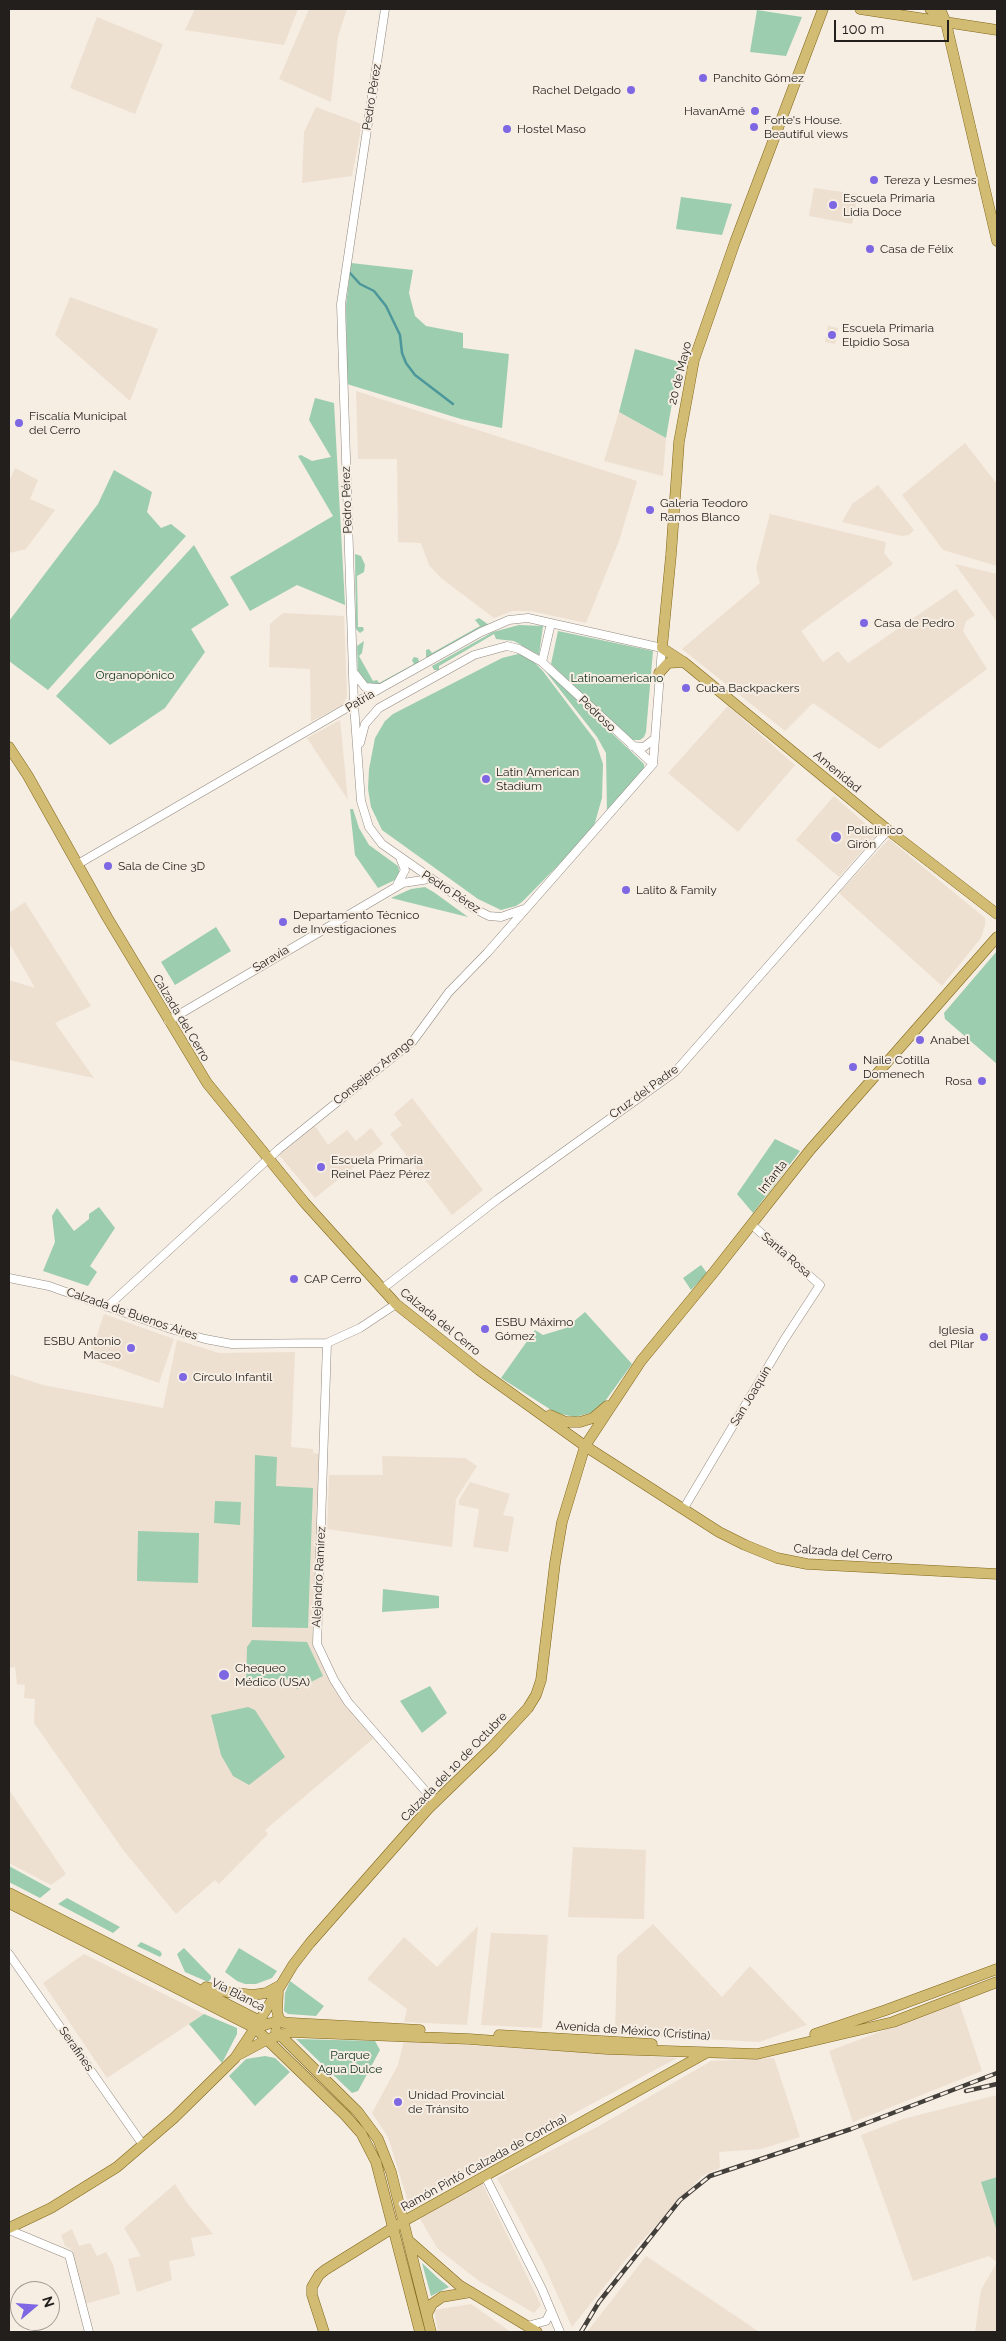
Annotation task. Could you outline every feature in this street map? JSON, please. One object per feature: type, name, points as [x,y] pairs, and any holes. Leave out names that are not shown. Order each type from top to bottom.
[{"type":"main road","name":"20 de Mayo","points":[[662,648],[678,442],[694,360],[735,242],[823,9]]},
{"type":"main road","points":[[860,9],[997,30]]},
{"type":"main road","points":[[930,9],[946,23]]},
{"type":"main road","points":[[940,9],[946,23],[997,241]]},
{"type":"main road","points":[[665,620],[670,645],[685,663]]},
{"type":"main road","name":"Amenidad","points":[[662,648],[685,663],[888,830],[997,914]]},
{"type":"main road","points":[[659,673],[668,663],[678,661],[685,663]]},
{"type":"main road","name":"Calzada del Cerro","points":[[9,747],[28,776],[168,1021],[207,1083],[268,1159],[396,1304],[479,1370],[585,1446],[745,1545],[794,1563],[997,1574]]},
{"type":"main road","name":"Infanta","points":[[585,1446],[641,1361],[752,1225],[814,1145],[997,937]]},
{"type":"main road","points":[[530,1407],[566,1422],[576,1422],[597,1415],[618,1395]]},
{"type":"main road","name":"Calzada del 10 de Octubre","points":[[9,2229],[78,2193],[143,2145],[174,2118],[235,2058],[260,2024],[281,1984],[310,1942],[435,1802],[493,1746],[536,1695],[542,1673],[555,1563],[562,1522],[585,1446]]},
{"type":"main road","name":"Vía Blanca","points":[[9,1893],[187,1983],[279,2034],[358,2112],[378,2139],[391,2172],[431,2332]]},
{"type":"main road","name":"Vía Blanca","points":[[9,1903],[260,2024],[268,2039],[362,2133],[376,2162],[420,2332]]},
{"type":"main road","name":"Avenida de México (Cristina)","points":[[260,2024],[285,2023],[718,2049],[756,2048],[780,2044],[886,2010],[997,1968]]},
{"type":"main road","name":"Avenida de México (Cristina)","points":[[279,2034],[290,2032],[324,2033],[705,2054],[768,2053],[893,2022],[997,1982]]},
{"type":"main road","points":[[187,1983],[245,1995],[266,1993],[281,1984]]},
{"type":"main road","points":[[281,1984],[277,1996],[277,2011],[279,2019],[285,2023]]},
{"type":"main road","name":"Calzada del 10 de Octubre","points":[[235,2058],[279,2034]]},
{"type":"main road","name":"Ramón Pintó (Calzada de Concha)","points":[[324,2332],[312,2295],[315,2279],[339,2260],[404,2221],[705,2054],[718,2049]]},
{"type":"main road","points":[[404,2221],[433,2263]]},
{"type":"main road","points":[[394,2227],[451,2279],[537,2332]]},
{"type":"main road","points":[[427,2314],[432,2304],[442,2297],[471,2292]]},
{"type":"street","name":"Pedro Pérez","points":[[385,9],[341,304],[354,704],[361,801],[366,821],[378,840],[400,858],[481,913],[504,917],[513,921]]},
{"type":"street","points":[[946,9],[946,23]]},
{"type":"street","name":"Patria","points":[[78,864],[381,688],[501,622],[528,618],[662,648]]},
{"type":"street","points":[[542,662],[552,624]]},
{"type":"street","name":"Patria","points":[[358,760],[362,732],[371,715],[388,702],[499,646],[513,647],[542,662]]},
{"type":"street","name":"20 de Mayo","points":[[653,764],[662,648]]},
{"type":"street","name":"Pedroso","points":[[542,662],[653,764]]},
{"type":"street","points":[[354,672],[365,687],[381,688]]},
{"type":"street","points":[[355,717],[360,722],[371,715]]},
{"type":"street","points":[[630,744],[638,748],[644,747],[654,739]]},
{"type":"street","name":"Consejero Arango","points":[[107,1307],[268,1159],[349,1090],[413,1041],[450,992],[588,841],[653,764]]},
{"type":"street","name":"Cruz del Padre","points":[[382,1289],[498,1199],[675,1072],[888,830]]},
{"type":"street","points":[[395,888],[404,874],[404,864],[400,858]]},
{"type":"street","name":"Saravia","points":[[168,1021],[395,888],[410,881],[430,879]]},
{"type":"street","points":[[504,917],[524,909]]},
{"type":"street","name":"Santa Rosa","points":[[752,1225],[820,1285]]},
{"type":"street","name":"Calzada de Buenos Aires","points":[[9,1278],[48,1286],[171,1330],[219,1342],[250,1344],[327,1342],[360,1328],[396,1304]]},
{"type":"street","name":"San Joaquín","points":[[684,1508],[784,1340],[820,1285]]},
{"type":"street","name":"Alejandro Ramírez","points":[[327,1342],[317,1644],[334,1680],[348,1702],[435,1802]]},
{"type":"street","name":"Serafines","points":[[9,1954],[143,2145]]},
{"type":"street","points":[[486,2176],[560,2332]]},
{"type":"street","points":[[9,2229],[69,2255],[89,2332]]},
{"type":"street","points":[[527,2326],[546,2321],[551,2311]]},
{"type":"shaded area","points":[[195,9],[298,9],[284,45],[185,30]]},
{"type":"shaded area","points":[[309,9],[347,9],[338,36],[331,102],[279,79]]},
{"type":"shaded area","points":[[97,17],[163,44],[135,114],[70,88]]},
{"type":"shaded area","points":[[316,107],[362,124],[352,176],[302,183],[304,132]]},
{"type":"shaded area","name":"Escuela Primaria Lidia Doce","points":[[814,188],[858,194],[852,224],[809,216]]},
{"type":"shaded area","points":[[70,297],[158,329],[130,401],[55,335]]},
{"type":"shaded area","name":"Escuela Primaria Elpidio Sosa","points":[[828,326],[838,328],[835,344],[825,342]]},
{"type":"shaded area","points":[[356,391],[637,481],[619,541],[586,623],[531,611],[512,611],[494,618],[441,578],[429,565],[421,543],[398,542],[397,459],[358,459]]},
{"type":"shaded area","points":[[619,412],[666,438],[663,476],[604,461]]},
{"type":"shaded area","points":[[965,443],[997,484],[997,566],[943,550],[902,495]]},
{"type":"shaded area","points":[[15,468],[38,480],[30,499],[55,510],[26,549],[9,553],[9,482]]},
{"type":"shaded area","points":[[878,485],[914,530],[909,535],[902,536],[842,522],[852,504]]},
{"type":"shaded area","points":[[770,514],[886,542],[884,553],[893,564],[801,631],[823,662],[838,651],[848,663],[956,589],[975,615],[966,621],[963,631],[987,669],[879,749],[813,703],[785,731],[682,649],[760,583],[756,568]]},
{"type":"shaded area","points":[[955,564],[997,574],[997,622]]},
{"type":"shaded area","points":[[283,613],[344,616],[347,696],[344,704],[311,722],[310,669],[269,667],[270,624]]},
{"type":"shaded area","points":[[728,706],[795,765],[738,832],[668,773]]},
{"type":"shaded area","points":[[340,720],[348,800],[307,738]]},
{"type":"shaded area","name":"Policlínico Girón","points":[[834,796],[877,834],[839,877],[796,840]]},
{"type":"shaded area","points":[[889,839],[985,918],[981,938],[942,986],[839,893]]},
{"type":"shaded area","points":[[25,902],[91,1006],[55,1023],[94,1078],[9,1060],[9,980],[35,988],[11,946],[9,950],[9,913]]},
{"type":"shaded area","points":[[412,1098],[483,1190],[452,1215],[390,1134],[402,1125],[394,1114]]},
{"type":"shaded area","name":"Escuela Primaria Reinel Páez Pérez","points":[[315,1126],[328,1145],[347,1130],[356,1141],[371,1128],[383,1144],[315,1198],[279,1155]]},
{"type":"shaded area","name":"ESBU Antonio Maceo","points":[[104,1314],[174,1339],[159,1383],[89,1358]]},
{"type":"shaded area","points":[[177,1340],[219,1353],[295,1352],[291,1447],[313,1449],[313,1453],[321,1454],[313,1644],[335,1691],[374,1738],[265,1830],[268,1834],[219,1884],[215,1880],[176,1914],[124,1851],[34,1723],[35,1699],[24,1698],[25,1685],[17,1684],[15,1667],[9,1668],[9,1374],[43,1385],[163,1408]]},
{"type":"shaded area","points":[[382,1456],[465,1458],[477,1466],[456,1499],[452,1547],[327,1529],[329,1475],[383,1475]]},
{"type":"shaded area","points":[[470,1482],[510,1494],[503,1515],[514,1517],[508,1552],[473,1547],[479,1509],[459,1505],[459,1500]]},
{"type":"shaded area","points":[[9,1790],[66,1874],[51,1885],[9,1863]]},
{"type":"shaded area","points":[[573,1847],[646,1850],[644,1919],[568,1917]]},
{"type":"shaded area","points":[[653,1924],[722,1997],[750,1966],[807,2025],[759,2042],[615,2034],[617,1956]]},
{"type":"shaded area","points":[[478,1926],[467,2025],[404,2022],[407,2009],[367,1979],[404,1937],[437,1967]]},
{"type":"shaded area","points":[[491,1933],[548,1935],[542,2028],[481,2025]]},
{"type":"shaded area","points":[[84,1954],[204,2014],[107,2078],[43,1983]]},
{"type":"shaded area","points":[[959,2002],[982,2071],[853,2122],[829,2051]]},
{"type":"shaded area","points":[[404,2041],[677,2058],[517,2144],[409,2205],[388,2137],[372,2113],[398,2065]]},
{"type":"shaded area","points":[[774,2058],[800,2137],[761,2149],[719,2152],[720,2168],[702,2176],[637,2246],[572,2327],[543,2263],[497,2178],[599,2126],[711,2061]]},
{"type":"shaded area","points":[[997,2095],[997,2262],[989,2256],[913,2281],[861,2135],[903,2119]]},
{"type":"shaded area","points":[[482,2183],[541,2305],[534,2313],[479,2281],[438,2249],[420,2219]]},
{"type":"shaded area","points":[[175,2184],[187,2203],[213,2234],[191,2238],[195,2256],[169,2261],[172,2280],[137,2292],[128,2259],[141,2256],[124,2228]]},
{"type":"shaded area","points":[[72,2229],[79,2246],[90,2243],[97,2256],[106,2252],[113,2264],[120,2294],[85,2304],[72,2250],[65,2246],[61,2235]]},
{"type":"shaded area","points":[[646,2256],[752,2327],[759,2332],[587,2332]]},
{"type":"shaded area","points":[[997,2262],[997,2332],[975,2332],[981,2290]]},
{"type":"shaded area","points":[[471,2304],[511,2332],[438,2332],[434,2310]]},
{"type":"green space","points":[[757,10],[802,17],[786,56],[750,52]]},
{"type":"green space","points":[[681,197],[732,204],[722,235],[676,229]]},
{"type":"green space","points":[[351,263],[413,270],[409,293],[415,316],[426,326],[463,333],[463,348],[509,354],[502,428],[461,419],[347,384],[346,305]]},
{"type":"green space","points":[[635,349],[679,362],[666,438],[619,412]]},
{"type":"green space","points":[[315,398],[334,403],[345,605],[297,585],[250,611],[230,577],[333,516],[298,456],[301,455],[312,461],[331,457],[309,420]]},
{"type":"green space","points":[[114,470],[152,492],[147,512],[161,528],[171,524],[186,536],[48,690],[9,661],[9,621],[98,504]]},
{"type":"green space","name":"Organopónico","points":[[194,545],[229,605],[191,629],[205,652],[165,708],[110,745],[56,696]]},
{"type":"green space","points":[[355,554],[361,556],[365,565],[364,572],[357,576],[358,627],[363,627],[364,630],[360,633],[356,629]]},
{"type":"green space","points":[[479,618],[489,625],[430,658],[426,657],[426,650],[429,649],[432,653],[480,626],[475,620]]},
{"type":"green space","points":[[519,625],[543,626],[539,655],[514,641],[496,639],[494,634],[439,666],[439,670],[434,670],[432,666],[493,632]]},
{"type":"green space","name":"Latinoamericano","points":[[558,631],[653,651],[644,737],[640,740],[630,740],[551,664]]},
{"type":"green space","points":[[364,641],[362,653],[359,656],[373,681],[377,680],[379,683],[414,664],[412,660],[414,657],[418,658],[419,662],[380,685],[368,685],[358,674],[357,646]]},
{"type":"green space","name":"Latin American Stadium","points":[[518,654],[529,657],[542,670],[595,740],[603,764],[602,798],[594,826],[588,835],[522,902],[516,906],[501,910],[478,899],[382,830],[371,807],[368,789],[369,769],[375,738],[385,721],[393,714],[502,658]]},
{"type":"green space","points":[[539,663],[644,764],[644,772],[607,814],[606,753],[597,737]]},
{"type":"green space","points":[[350,809],[353,809],[359,828],[369,845],[398,866],[400,874],[397,879],[378,888],[355,855]]},
{"type":"green space","points":[[425,887],[468,917],[391,898],[411,889]]},
{"type":"green space","points":[[216,927],[231,951],[175,985],[161,962]]},
{"type":"green space","points":[[997,951],[997,1064],[945,1019],[944,1013]]},
{"type":"green space","points":[[775,1139],[800,1151],[753,1213],[737,1194]]},
{"type":"green space","points":[[99,1207],[115,1228],[90,1266],[97,1272],[88,1286],[43,1271],[55,1242],[52,1216],[57,1208],[74,1231],[89,1219],[89,1214]]},
{"type":"green space","points":[[701,1265],[707,1273],[691,1290],[683,1278]]},
{"type":"green space","points":[[585,1312],[632,1364],[603,1404],[594,1412],[575,1417],[556,1413],[501,1378],[535,1330],[543,1335],[566,1328]]},
{"type":"green space","points":[[255,1455],[277,1457],[276,1486],[313,1488],[308,1628],[252,1627]]},
{"type":"green space","points":[[215,1501],[241,1502],[240,1525],[214,1523]]},
{"type":"green space","points":[[138,1531],[199,1533],[198,1583],[137,1581]]},
{"type":"green space","points":[[383,1589],[439,1596],[439,1608],[382,1612]]},
{"type":"green space","points":[[252,1640],[307,1642],[323,1676],[297,1689],[293,1682],[281,1677],[264,1687],[246,1686],[247,1647]]},
{"type":"green space","points":[[430,1686],[447,1713],[422,1733],[400,1701]]},
{"type":"green space","points":[[248,1707],[255,1710],[285,1757],[249,1785],[233,1776],[221,1755],[211,1715]]},
{"type":"green space","points":[[9,1866],[51,1889],[40,1898],[9,1882]]},
{"type":"green space","points":[[67,1898],[120,1927],[113,1933],[58,1904]]},
{"type":"green space","points":[[141,1942],[160,1951],[162,1954],[160,1957],[137,1946]]},
{"type":"green space","points":[[184,1948],[211,1976],[208,1982],[185,1972],[177,1954]]},
{"type":"green space","points":[[239,1948],[277,1971],[272,1978],[256,1984],[245,1984],[237,1981],[225,1972]]},
{"type":"green space","points":[[290,1981],[324,2006],[316,2016],[288,2014],[284,2011],[285,1993]]},
{"type":"green space","points":[[204,2014],[237,2028],[237,2034],[222,2063],[189,2024]]},
{"type":"green space","name":"Parque Agua Dulce","points":[[296,2039],[375,2041],[380,2050],[358,2091],[352,2093]]},
{"type":"green space","points":[[265,2056],[275,2058],[290,2072],[255,2106],[229,2076],[246,2059]]},
{"type":"green space","points":[[997,2177],[997,2231],[981,2182]]},
{"type":"green space","points":[[422,2263],[439,2279],[449,2287],[431,2296]]},
{"type":"waterway","points":[[350,273],[360,284],[374,291],[386,306],[400,335],[402,353],[406,363],[415,375],[453,404]]},
{"type":"railway","points":[[581,2332],[599,2302],[680,2200],[710,2176],[851,2129],[997,2073]]},
{"type":"railway","points":[[966,2091],[997,2084]]},
{"type":"place","name":"Panchito Gómez","points":[[703,78]]},
{"type":"place","name":"Rachel Delgado","points":[[631,90]]},
{"type":"place","name":"HavanAmé","points":[[755,111]]},
{"type":"place","name":"Forte's House. Beautiful views","points":[[754,127]]},
{"type":"place","name":"Hostel Maso","points":[[507,129]]},
{"type":"place","name":"Tereza y Lesmes","points":[[874,180]]},
{"type":"place","name":"Escuela Primaria Lidia Doce","points":[[833,205]]},
{"type":"place","name":"Casa de Félix","points":[[870,249]]},
{"type":"place","name":"Escuela Primaria Elpidio Sosa","points":[[832,335]]},
{"type":"place","name":"Fiscalía Municipal del Cerro","points":[[19,423]]},
{"type":"place","name":"Galeria Teodoro Ramos Blanco","points":[[650,510]]},
{"type":"place","name":"Casa de Pedro","points":[[864,623]]},
{"type":"place","name":"Cuba Backpackers","points":[[686,688]]},
{"type":"place","name":"Latin American Stadium","points":[[486,779]]},
{"type":"place","name":"Policlínico Girón","points":[[836,837]]},
{"type":"place","name":"Sala de Cine 3D","points":[[108,866]]},
{"type":"place","name":"Lalito & Family","points":[[626,890]]},
{"type":"place","name":"Departamento Técnico de Investigaciones","points":[[283,922]]},
{"type":"place","name":"Anabel","points":[[920,1040]]},
{"type":"place","name":"Naile Cotilla Domenech","points":[[853,1067]]},
{"type":"place","name":"Rosa","points":[[982,1081]]},
{"type":"place","name":"Escuela Primaria Reinel Páez Pérez","points":[[321,1167]]},
{"type":"place","name":"CAP Cerro","points":[[294,1279]]},
{"type":"place","name":"ESBU Máximo Gómez","points":[[485,1329]]},
{"type":"place","name":"Iglesia del Pilar","points":[[984,1337]]},
{"type":"place","name":"ESBU Antonio Maceo","points":[[131,1348]]},
{"type":"place","name":"Círculo Infantil","points":[[183,1377]]},
{"type":"place","name":"Chequeo Médico (USA)","points":[[224,1675]]},
{"type":"place","name":"Unidad Provincial de Tránsito","points":[[398,2102]]}]
